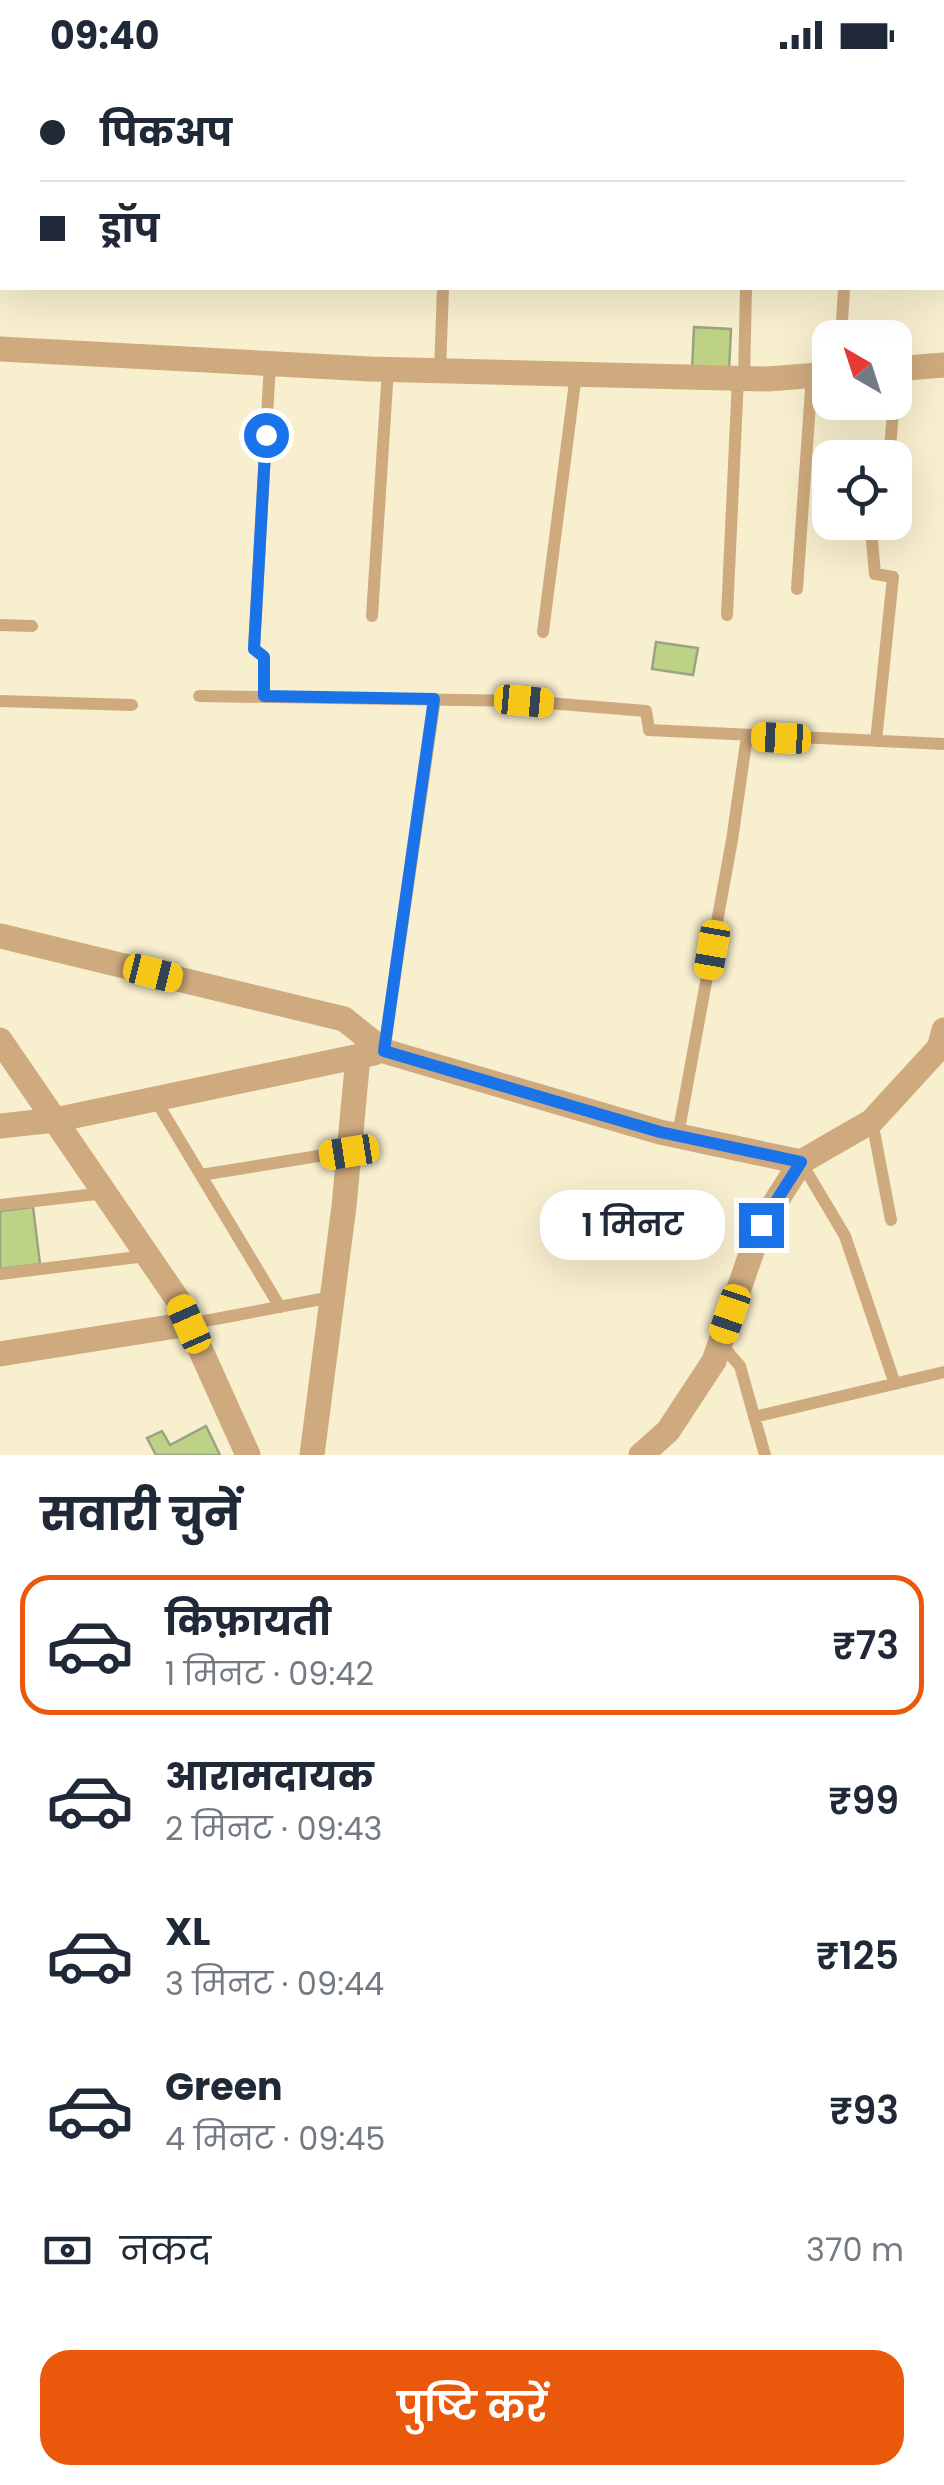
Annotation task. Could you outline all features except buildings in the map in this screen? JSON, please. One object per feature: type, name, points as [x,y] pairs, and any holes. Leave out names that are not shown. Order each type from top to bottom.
[{"type":"street","points":[[0,349],[388,369],[741,378],[812,375]]},
{"type":"street","points":[[912,372],[944,365]]},
{"type":"street","points":[[0,936],[344,1019],[384,1051],[678,1135],[801,1162]]},
{"type":"street","points":[[0,1040],[178,1300],[248,1455]]},
{"type":"street","points":[[641,1455],[668,1430],[714,1361],[761,1225],[801,1162],[872,1121],[942,1044]]},
{"type":"street","points":[[0,1126],[55,1120],[384,1051]]},
{"type":"street","points":[[312,1455],[358,1057]]},
{"type":"street","points":[[0,1354],[189,1324]]},
{"type":"lane","points":[[440,369],[443,290]]},
{"type":"lane","points":[[727,615],[746,290]]},
{"type":"lane","points":[[842,320],[844,290]]},
{"type":"lane","points":[[264,696],[264,657],[254,649],[270,363]]},
{"type":"lane","points":[[372,616],[388,369]]},
{"type":"lane","points":[[543,632],[576,374]]},
{"type":"lane","points":[[797,589],[816,420]]},
{"type":"lane","points":[[872,540],[875,574],[893,576],[876,742]]},
{"type":"lane","points":[[0,625],[32,626]]},
{"type":"lane","points":[[199,696],[524,701],[646,711],[649,730],[944,744]]},
{"type":"lane","points":[[384,1051],[434,699]]},
{"type":"lane","points":[[0,701],[132,705]]},
{"type":"lane","points":[[678,1135],[747,736]]},
{"type":"lane","points":[[155,1099],[280,1307]]},
{"type":"lane","points":[[872,1121],[891,1220]]},
{"type":"lane","points":[[201,1175],[349,1152]]},
{"type":"lane","points":[[801,1162],[845,1236],[895,1384]]},
{"type":"lane","points":[[0,1206],[105,1193]]},
{"type":"lane","points":[[0,1274],[148,1256]]},
{"type":"lane","points":[[189,1324],[332,1297]]},
{"type":"lane","points":[[720,1343],[740,1366],[765,1455]]},
{"type":"lane","points":[[754,1417],[944,1372]]},
{"type":"route","points":[[266,435],[254,649],[264,657],[264,696],[434,699],[384,1051],[660,1132],[801,1162],[761,1225]]}]
